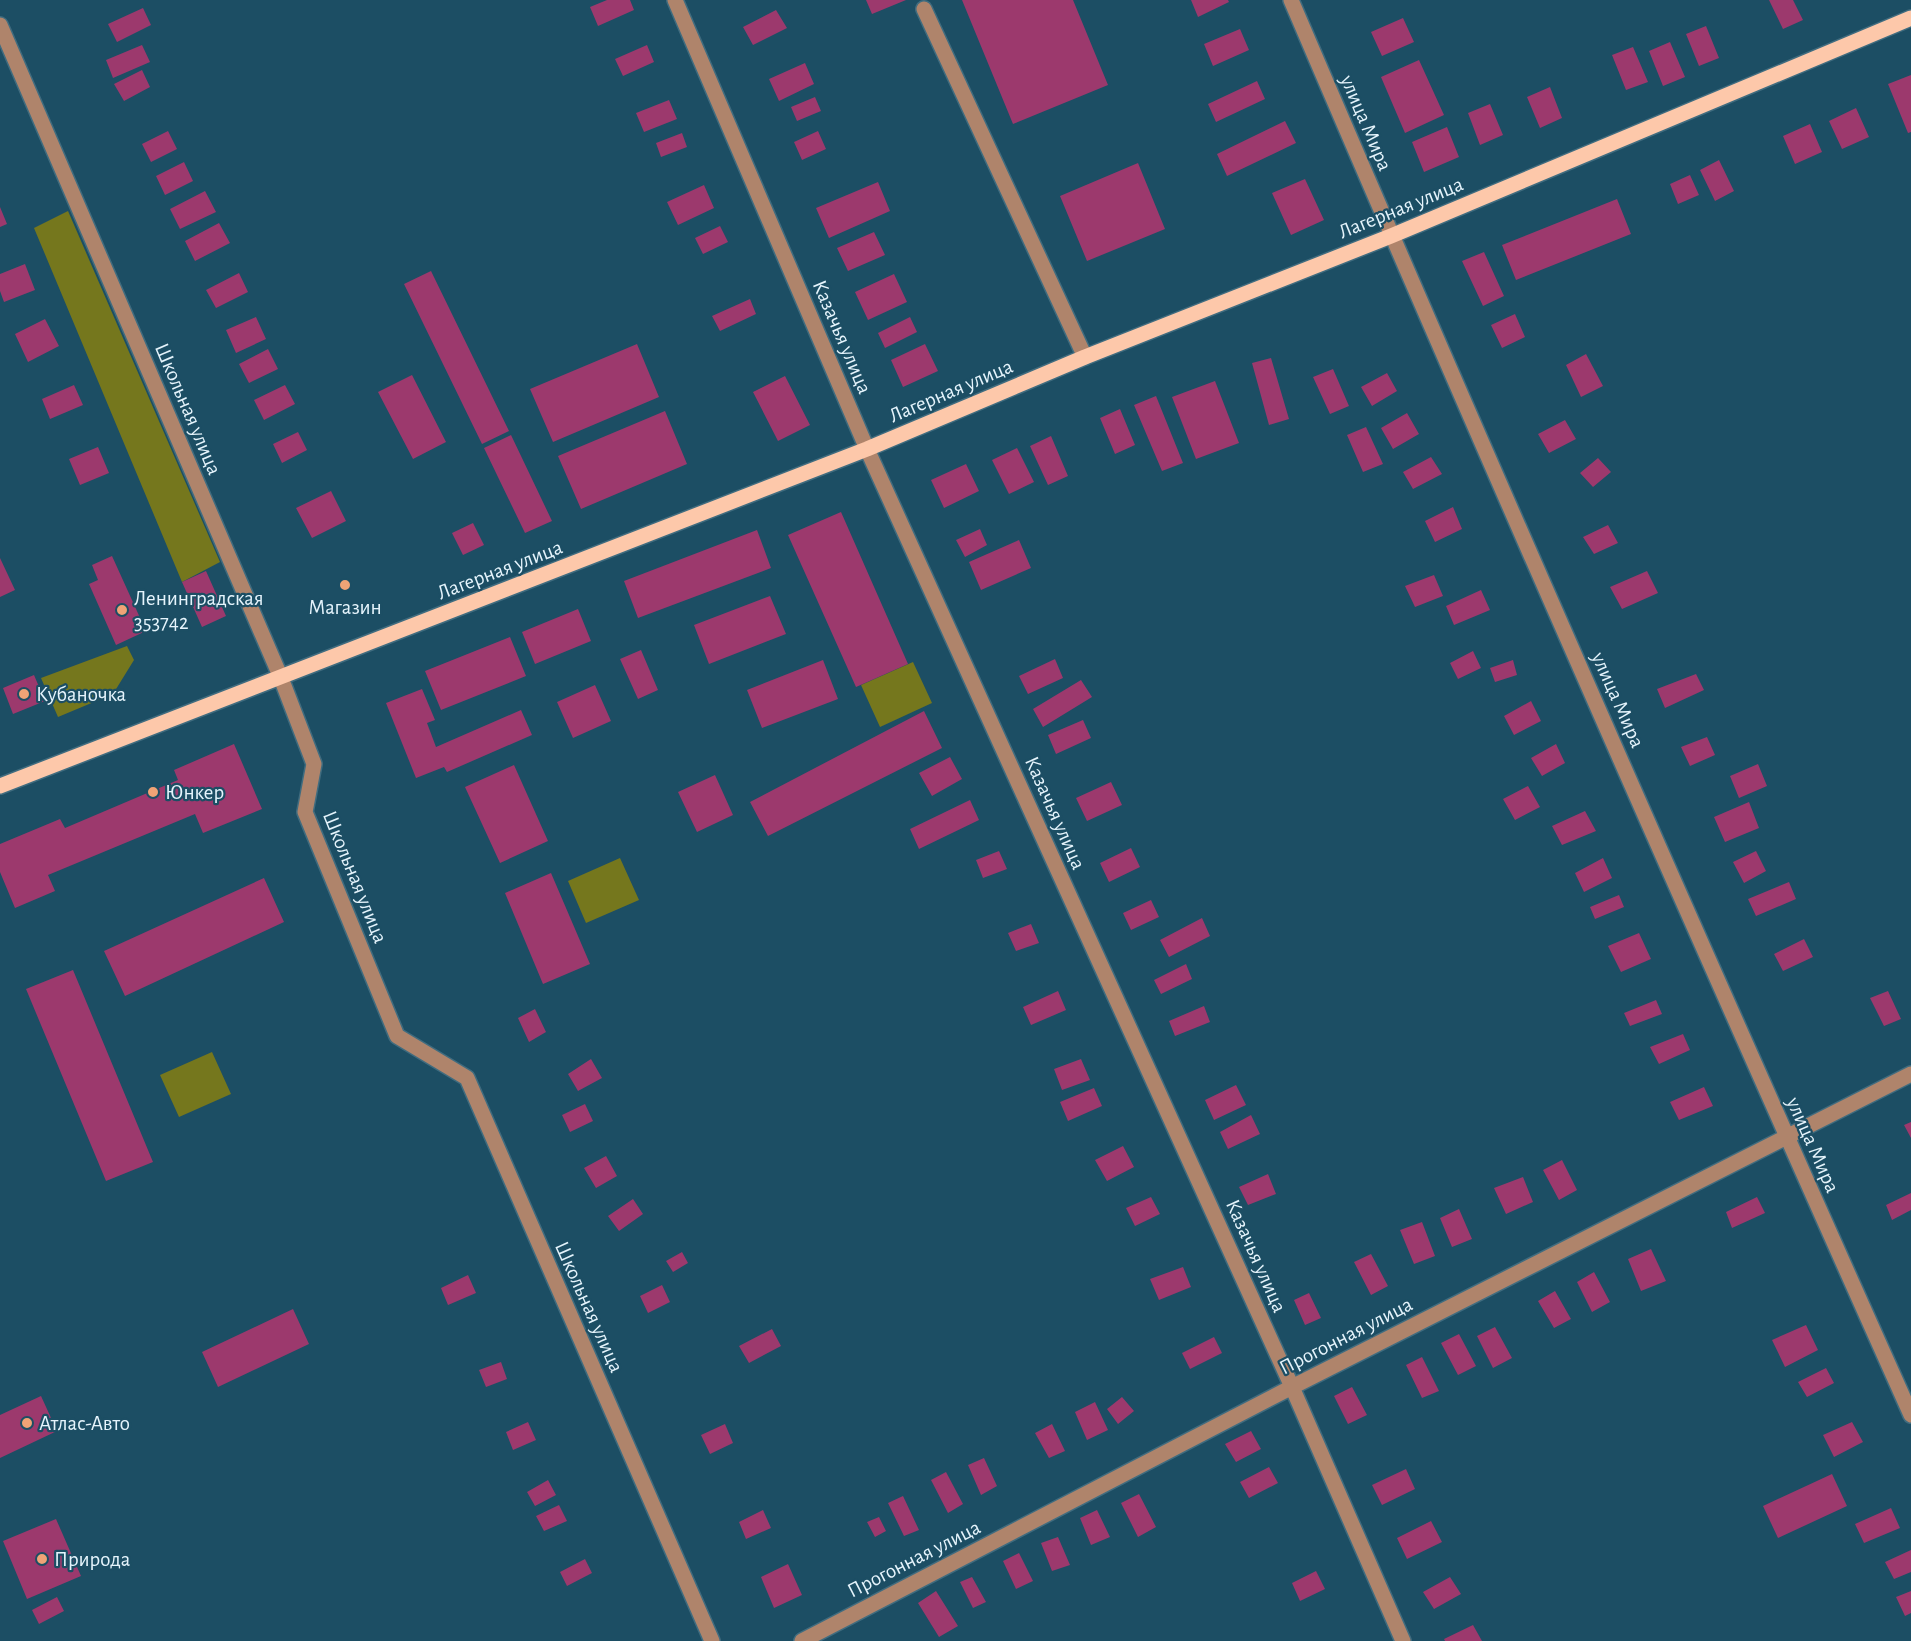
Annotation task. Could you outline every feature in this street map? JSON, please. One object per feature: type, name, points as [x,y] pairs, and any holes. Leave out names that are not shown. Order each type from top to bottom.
[{"type":"main road","name":"Лагерная улица","points":[[0,786],[867,450],[1084,357],[1392,236],[1911,18]]},
{"type":"street","name":"Казачья улица","points":[[675,0],[867,450],[1292,1387],[1403,1641]]},
{"type":"street","name":"улица Мира","points":[[1291,0],[1787,1138],[1911,1415]]},
{"type":"street","points":[[924,9],[1084,357]]},
{"type":"street","name":"Школьная улица","points":[[0,26],[281,678],[314,764],[304,813],[397,1036],[467,1078],[712,1641]]},
{"type":"street","name":"Прогонная улица","points":[[802,1641],[1292,1387],[1911,1074]]},
{"type":"shaded area","points":[[68,211],[220,562],[182,582],[34,228]]},
{"type":"shaded area","points":[[127,646],[134,660],[113,694],[58,717],[41,678]]},
{"type":"shaded area","points":[[913,662],[932,703],[880,727],[861,685]]},
{"type":"shaded area","points":[[620,858],[639,900],[586,923],[568,881]]},
{"type":"shaded area","points":[[212,1052],[231,1094],[179,1117],[160,1075]]},
{"type":"building","points":[[607,0],[630,0],[634,10],[598,26],[590,7]]},
{"type":"building","points":[[866,0],[906,0],[872,14]]},
{"type":"building","points":[[962,0],[1073,0],[1108,85],[1013,124]]},
{"type":"building","points":[[1191,0],[1228,0],[1229,2],[1198,17]]},
{"type":"building","points":[[1769,0],[1793,0],[1803,20],[1783,29]]},
{"type":"building","points":[[143,8],[151,25],[117,42],[108,24]]},
{"type":"building","points":[[776,10],[787,28],[753,45],[743,27]]},
{"type":"building","points":[[1403,18],[1414,42],[1382,56],[1371,32]]},
{"type":"building","points":[[1706,26],[1719,58],[1699,66],[1686,34]]},
{"type":"building","points":[[1240,29],[1249,50],[1213,66],[1204,44]]},
{"type":"building","points":[[1670,42],[1685,77],[1663,86],[1649,51]]},
{"type":"building","points":[[142,45],[150,62],[113,78],[106,60]]},
{"type":"building","points":[[647,45],[654,62],[623,76],[615,59]]},
{"type":"building","points":[[1633,47],[1648,82],[1626,90],[1612,55]]},
{"type":"building","points":[[1419,60],[1444,115],[1405,133],[1381,77]]},
{"type":"building","points":[[805,63],[814,84],[779,101],[769,79]]},
{"type":"building","points":[[142,70],[150,87],[124,101],[114,84]]},
{"type":"building","points":[[1911,75],[1911,132],[1908,133],[1888,84]]},
{"type":"building","points":[[1257,81],[1265,99],[1216,122],[1208,104]]},
{"type":"building","points":[[1550,87],[1562,118],[1540,128],[1527,97]]},
{"type":"building","points":[[815,97],[821,111],[797,121],[791,107]]},
{"type":"building","points":[[669,100],[677,119],[644,132],[636,113]]},
{"type":"building","points":[[1490,104],[1503,135],[1480,145],[1468,113]]},
{"type":"building","points":[[1856,108],[1869,137],[1842,149],[1829,121]]},
{"type":"building","points":[[1285,121],[1296,143],[1227,176],[1217,154]]},
{"type":"building","points":[[1810,124],[1822,152],[1795,164],[1783,136]]},
{"type":"building","points":[[1447,127],[1459,157],[1424,172],[1412,142]]},
{"type":"building","points":[[168,131],[177,149],[151,162],[142,144]]},
{"type":"building","points":[[818,131],[826,149],[802,160],[794,142]]},
{"type":"building","points":[[682,133],[687,147],[661,157],[656,143]]},
{"type":"building","points":[[1719,160],[1734,191],[1715,201],[1700,170]]},
{"type":"building","points":[[184,162],[193,181],[165,195],[156,176]]},
{"type":"building","points":[[1138,163],[1165,229],[1087,261],[1060,196]]},
{"type":"building","points":[[1690,175],[1699,195],[1678,204],[1670,184]]},
{"type":"building","points":[[1305,179],[1324,220],[1291,235],[1272,193]]},
{"type":"building","points":[[878,182],[890,211],[829,238],[816,208]]},
{"type":"building","points":[[704,185],[714,208],[678,225],[667,202]]},
{"type":"building","points":[[205,191],[216,212],[180,229],[170,209]]},
{"type":"building","points":[[1617,199],[1631,234],[1516,280],[1502,245]]},
{"type":"building","points":[[0,207],[7,224],[0,227]]},
{"type":"building","points":[[219,223],[230,243],[195,261],[185,241]]},
{"type":"building","points":[[720,226],[728,242],[703,254],[695,238]]},
{"type":"building","points":[[874,232],[885,255],[848,271],[837,248]]},
{"type":"building","points":[[1484,252],[1504,296],[1483,306],[1462,261]]},
{"type":"building","points":[[25,264],[35,290],[4,302],[0,291],[0,274]]},
{"type":"building","points":[[431,271],[509,431],[482,444],[404,284]]},
{"type":"building","points":[[239,273],[248,292],[216,308],[206,290]]},
{"type":"building","points":[[894,274],[907,302],[868,320],[855,292]]},
{"type":"building","points":[[750,299],[756,314],[720,331],[712,316]]},
{"type":"building","points":[[1515,314],[1525,337],[1502,348],[1491,325]]},
{"type":"building","points":[[256,317],[266,339],[236,353],[226,330]]},
{"type":"building","points":[[910,317],[917,332],[885,348],[878,333]]},
{"type":"building","points":[[45,319],[59,346],[28,362],[15,334]]},
{"type":"building","points":[[637,344],[659,397],[553,442],[530,389]]},
{"type":"building","points":[[925,344],[938,371],[903,387],[891,360]]},
{"type":"building","points":[[268,349],[278,369],[249,383],[239,364]]},
{"type":"building","points":[[1586,354],[1603,386],[1581,397],[1566,365]]},
{"type":"building","points":[[1271,358],[1289,419],[1269,425],[1252,363]]},
{"type":"building","points":[[1333,369],[1349,406],[1330,414],[1313,377]]},
{"type":"building","points":[[1387,373],[1397,391],[1372,406],[1361,387]]},
{"type":"building","points":[[412,375],[446,442],[413,459],[378,392]]},
{"type":"building","points":[[785,376],[810,425],[778,441],[753,392]]},
{"type":"building","points":[[1215,381],[1239,443],[1196,459],[1172,397]]},
{"type":"building","points":[[74,385],[83,405],[50,419],[42,399]]},
{"type":"building","points":[[285,385],[295,404],[264,420],[254,400]]},
{"type":"building","points":[[1156,396],[1183,463],[1162,471],[1134,405]]},
{"type":"building","points":[[1120,409],[1135,445],[1115,454],[1100,418]]},
{"type":"building","points":[[665,411],[687,464],[581,509],[558,456]]},
{"type":"building","points":[[1407,413],[1419,434],[1393,449],[1381,428]]},
{"type":"building","points":[[1565,420],[1576,439],[1549,453],[1538,434]]},
{"type":"building","points":[[1366,427],[1383,464],[1363,472],[1347,435]]},
{"type":"building","points":[[298,432],[307,450],[282,463],[273,444]]},
{"type":"building","points":[[511,435],[552,521],[525,533],[484,448]]},
{"type":"building","points":[[1051,436],[1068,476],[1048,485],[1030,446]]},
{"type":"building","points":[[98,447],[109,473],[80,485],[69,459]]},
{"type":"building","points":[[1017,448],[1034,482],[1009,494],[992,460]]},
{"type":"building","points":[[1431,457],[1442,474],[1413,489],[1403,472]]},
{"type":"building","points":[[1598,458],[1611,472],[1593,487],[1580,473]]},
{"type":"building","points":[[966,464],[979,491],[944,508],[931,480]]},
{"type":"building","points":[[331,491],[346,521],[312,538],[296,508]]},
{"type":"building","points":[[1453,507],[1462,529],[1435,542],[1425,521]]},
{"type":"building","points":[[841,512],[908,664],[856,687],[788,535]]},
{"type":"building","points":[[473,523],[484,545],[463,555],[452,533]]},
{"type":"building","points":[[1608,525],[1618,543],[1594,554],[1583,537]]},
{"type":"building","points":[[980,529],[987,545],[965,557],[956,540]]},
{"type":"building","points":[[757,530],[771,568],[638,618],[624,581]]},
{"type":"building","points":[[1019,540],[1031,568],[981,590],[969,562]]},
{"type":"building","points":[[112,556],[146,631],[116,645],[89,584],[98,580],[92,565]]},
{"type":"building","points":[[0,558],[15,590],[0,597]]},
{"type":"building","points":[[206,571],[226,616],[202,627],[182,582]]},
{"type":"building","points":[[1647,571],[1658,593],[1622,609],[1610,587]]},
{"type":"building","points":[[1434,575],[1443,596],[1415,607],[1405,586]]},
{"type":"building","points":[[1481,590],[1490,610],[1454,625],[1446,606]]},
{"type":"building","points":[[770,596],[786,634],[709,664],[694,625]]},
{"type":"building","points":[[578,609],[591,641],[535,664],[522,632]]},
{"type":"building","points":[[510,637],[526,676],[441,710],[425,671]]},
{"type":"building","points":[[641,650],[658,690],[638,699],[620,659]]},
{"type":"building","points":[[1473,651],[1481,668],[1458,679],[1450,663]]},
{"type":"building","points":[[1055,659],[1063,678],[1028,694],[1019,676]]},
{"type":"building","points":[[823,660],[838,699],[762,728],[747,690]]},
{"type":"building","points":[[1513,660],[1517,675],[1495,682],[1490,668]]},
{"type":"building","points":[[1696,674],[1704,690],[1665,708],[1657,689]]},
{"type":"building","name":"Кубаночка","points":[[34,675],[45,701],[13,714],[3,688]]},
{"type":"building","points":[[1081,680],[1092,697],[1043,727],[1033,709]]},
{"type":"building","points":[[595,685],[611,721],[573,738],[557,702]]},
{"type":"building","points":[[422,689],[435,720],[427,723],[436,747],[521,710],[532,735],[447,772],[444,767],[416,778],[386,703]]},
{"type":"building","points":[[1531,701],[1541,721],[1514,735],[1504,716]]},
{"type":"building","points":[[924,711],[942,748],[768,836],[750,802]]},
{"type":"building","points":[[1083,720],[1091,738],[1056,754],[1048,735]]},
{"type":"building","points":[[1707,737],[1715,755],[1690,766],[1681,747]]},
{"type":"building","points":[[234,744],[262,809],[203,833],[195,814],[48,875],[55,891],[15,908],[0,872],[0,844],[60,819],[65,828],[178,780],[174,770]]},
{"type":"building","points":[[1556,744],[1565,763],[1542,776],[1531,758]]},
{"type":"building","points":[[950,757],[962,779],[932,796],[919,773]]},
{"type":"building","points":[[1758,764],[1767,786],[1739,798],[1730,776]]},
{"type":"building","points":[[514,765],[548,841],[500,863],[465,787]]},
{"type":"building","points":[[715,775],[733,815],[697,832],[678,792]]},
{"type":"building","points":[[1111,782],[1122,805],[1087,821],[1076,798]]},
{"type":"building","points":[[1528,786],[1540,807],[1515,820],[1503,799]]},
{"type":"building","points":[[970,800],[979,820],[919,849],[910,829]]},
{"type":"building","points":[[1749,802],[1759,828],[1725,842],[1714,817]]},
{"type":"building","points":[[1585,811],[1596,831],[1562,845],[1552,826]]},
{"type":"building","points":[[1131,848],[1140,867],[1109,882],[1100,863]]},
{"type":"building","points":[[999,851],[1007,869],[983,878],[976,860]]},
{"type":"building","points":[[1756,851],[1766,871],[1744,883],[1733,862]]},
{"type":"building","points":[[1603,858],[1612,878],[1584,892],[1575,873]]},
{"type":"building","points":[[551,873],[590,964],[543,984],[505,893]]},
{"type":"building","points":[[264,878],[284,922],[125,996],[104,951]]},
{"type":"building","points":[[1789,882],[1796,899],[1756,916],[1748,899]]},
{"type":"building","points":[[1619,895],[1624,907],[1595,919],[1590,907]]},
{"type":"building","points":[[1151,900],[1159,917],[1131,930],[1123,913]]},
{"type":"building","points":[[1202,918],[1210,936],[1169,957],[1160,940]]},
{"type":"building","points":[[1031,924],[1039,943],[1016,951],[1008,933]]},
{"type":"building","points":[[1639,933],[1651,959],[1621,972],[1608,946]]},
{"type":"building","points":[[1804,939],[1813,957],[1783,971],[1774,954]]},
{"type":"building","points":[[1186,964],[1192,979],[1161,994],[1154,980]]},
{"type":"building","points":[[73,970],[153,1162],[106,1181],[26,989]]},
{"type":"building","points":[[1058,991],[1066,1010],[1031,1025],[1023,1007]]},
{"type":"building","points":[[1888,991],[1901,1019],[1884,1026],[1870,998]]},
{"type":"building","points":[[1656,1000],[1662,1014],[1630,1026],[1624,1013]]},
{"type":"building","points":[[1204,1006],[1210,1022],[1175,1036],[1169,1021]]},
{"type":"building","points":[[535,1009],[546,1032],[529,1042],[518,1018]]},
{"type":"building","points":[[1683,1034],[1690,1050],[1659,1064],[1650,1047]]},
{"type":"building","points":[[591,1059],[602,1078],[578,1091],[568,1074]]},
{"type":"building","points":[[1081,1059],[1090,1080],[1062,1090],[1054,1069]]},
{"type":"building","points":[[1236,1085],[1246,1105],[1214,1120],[1205,1100]]},
{"type":"building","points":[[1704,1087],[1713,1106],[1679,1120],[1670,1102]]},
{"type":"building","points":[[1094,1088],[1102,1106],[1068,1121],[1060,1102]]},
{"type":"building","points":[[585,1104],[593,1121],[570,1132],[562,1115]]},
{"type":"building","points":[[1251,1115],[1260,1134],[1228,1149],[1220,1132]]},
{"type":"building","points":[[1911,1122],[1911,1138],[1904,1125]]},
{"type":"building","points":[[1123,1146],[1134,1167],[1107,1181],[1095,1160]]},
{"type":"building","points":[[606,1156],[617,1176],[596,1188],[584,1168]]},
{"type":"building","points":[[1562,1160],[1577,1190],[1559,1200],[1543,1170]]},
{"type":"building","points":[[1268,1174],[1276,1194],[1248,1205],[1239,1187]]},
{"type":"building","points":[[1523,1177],[1533,1202],[1506,1214],[1494,1188]]},
{"type":"building","points":[[1911,1193],[1911,1210],[1892,1220],[1886,1205]]},
{"type":"building","points":[[1151,1197],[1160,1214],[1135,1226],[1126,1208]]},
{"type":"building","points":[[1757,1197],[1765,1213],[1732,1228],[1726,1212]]},
{"type":"building","points":[[633,1199],[643,1214],[619,1231],[608,1216]]},
{"type":"building","points":[[1459,1209],[1472,1239],[1452,1247],[1440,1218]]},
{"type":"building","points":[[1422,1222],[1435,1256],[1414,1264],[1400,1230]]},
{"type":"building","points":[[1651,1249],[1666,1281],[1641,1291],[1628,1259]]},
{"type":"building","points":[[682,1252],[688,1263],[673,1272],[666,1261]]},
{"type":"building","points":[[1371,1254],[1388,1286],[1371,1295],[1354,1262]]},
{"type":"building","points":[[1183,1267],[1191,1287],[1159,1300],[1150,1279]]},
{"type":"building","points":[[1594,1272],[1610,1302],[1592,1312],[1577,1282]]},
{"type":"building","points":[[468,1275],[476,1293],[448,1305],[441,1288]]},
{"type":"building","points":[[662,1285],[670,1302],[648,1313],[640,1296]]},
{"type":"building","points":[[1555,1291],[1571,1319],[1554,1328],[1538,1301]]},
{"type":"building","points":[[1309,1293],[1321,1318],[1305,1325],[1294,1300]]},
{"type":"building","points":[[293,1309],[309,1344],[218,1387],[202,1352]]},
{"type":"building","points":[[1806,1325],[1818,1350],[1785,1367],[1772,1340]]},
{"type":"building","points":[[1495,1327],[1512,1358],[1493,1368],[1477,1336]]},
{"type":"building","points":[[772,1329],[781,1346],[749,1363],[739,1346]]},
{"type":"building","points":[[1459,1334],[1476,1366],[1458,1375],[1441,1343]]},
{"type":"building","points":[[1214,1337],[1222,1353],[1190,1369],[1182,1353]]},
{"type":"building","points":[[1422,1357],[1439,1391],[1422,1398],[1406,1365]]},
{"type":"building","points":[[501,1362],[507,1379],[486,1387],[479,1370]]},
{"type":"building","points":[[1826,1368],[1834,1383],[1807,1397],[1798,1382]]},
{"type":"building","points":[[1352,1387],[1367,1415],[1348,1424],[1334,1396]]},
{"type":"building","name":"Атлас-Авто","points":[[41,1396],[57,1431],[0,1458],[0,1415]]},
{"type":"building","points":[[1122,1397],[1134,1411],[1118,1424],[1107,1409]]},
{"type":"building","points":[[1095,1402],[1108,1430],[1087,1440],[1075,1412]]},
{"type":"building","points":[[528,1422],[536,1440],[513,1450],[506,1432]]},
{"type":"building","points":[[1852,1422],[1863,1442],[1834,1457],[1823,1435]]},
{"type":"building","points":[[725,1424],[733,1443],[710,1454],[701,1435]]},
{"type":"building","points":[[1052,1424],[1065,1451],[1049,1458],[1035,1433]]},
{"type":"building","points":[[1251,1431],[1261,1449],[1236,1462],[1225,1444]]},
{"type":"building","points":[[984,1458],[997,1486],[981,1495],[968,1465]]},
{"type":"building","points":[[1269,1467],[1278,1483],[1249,1498],[1240,1482]]},
{"type":"building","points":[[1406,1469],[1415,1489],[1382,1505],[1372,1485]]},
{"type":"building","points":[[946,1472],[963,1504],[948,1513],[931,1480]]},
{"type":"building","points":[[1832,1474],[1847,1506],[1778,1538],[1763,1506]]},
{"type":"building","points":[[548,1480],[556,1495],[535,1506],[527,1492]]},
{"type":"building","points":[[1139,1494],[1156,1527],[1138,1537],[1121,1503]]},
{"type":"building","points":[[903,1496],[919,1530],[904,1536],[888,1503]]},
{"type":"building","points":[[559,1505],[567,1521],[544,1531],[536,1516]]},
{"type":"building","points":[[1891,1508],[1900,1528],[1864,1543],[1855,1524]]},
{"type":"building","points":[[763,1510],[771,1528],[746,1539],[739,1522]]},
{"type":"building","points":[[1097,1510],[1110,1537],[1091,1545],[1080,1518]]},
{"type":"building","points":[[879,1517],[886,1531],[875,1537],[867,1522]]},
{"type":"building","name":"Природа","points":[[56,1519],[81,1576],[27,1599],[3,1541]]},
{"type":"building","points":[[1431,1521],[1442,1542],[1407,1559],[1397,1538]]},
{"type":"building","points":[[1058,1537],[1070,1565],[1052,1571],[1041,1543]]},
{"type":"building","points":[[1911,1550],[1911,1572],[1894,1579],[1885,1562]]},
{"type":"building","points":[[1019,1553],[1033,1581],[1016,1589],[1003,1561]]},
{"type":"building","points":[[585,1559],[592,1573],[567,1586],[560,1572]]},
{"type":"building","points":[[788,1564],[802,1595],[774,1608],[761,1577]]},
{"type":"building","points":[[1316,1571],[1325,1589],[1300,1601],[1292,1583]]},
{"type":"building","points":[[972,1577],[986,1602],[973,1608],[960,1582]]},
{"type":"building","points":[[1450,1577],[1461,1594],[1434,1609],[1423,1592]]},
{"type":"building","points":[[936,1591],[958,1626],[939,1637],[918,1603]]},
{"type":"building","points":[[1911,1591],[1911,1613],[1905,1616],[1896,1597]]},
{"type":"building","points":[[57,1597],[64,1611],[39,1624],[32,1610]]},
{"type":"building","points":[[1473,1625],[1482,1641],[1445,1641],[1444,1639]]},
{"type":"place","name":"Магазин","points":[[345,585]]},
{"type":"place","name":"Ленинградская 353742","points":[[122,610]]},
{"type":"place","name":"Кубаночка","points":[[24,694]]},
{"type":"place","name":"Юнкер","points":[[153,792]]},
{"type":"place","name":"Атлас-Авто","points":[[27,1423]]},
{"type":"place","name":"Природа","points":[[42,1559]]}]
